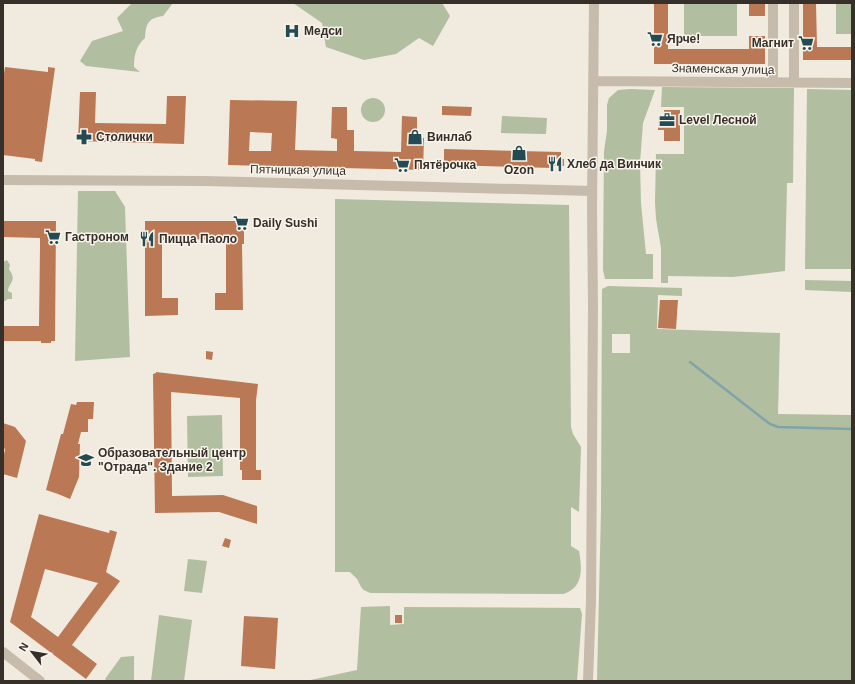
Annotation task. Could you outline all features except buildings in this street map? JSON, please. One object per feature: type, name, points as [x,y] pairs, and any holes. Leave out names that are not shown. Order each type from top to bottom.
[{"type":"street","points":[[588,681],[591,593],[594,3]]},
{"type":"street","points":[[773,3],[773,82]]},
{"type":"street","points":[[794,3],[794,83]]},
{"type":"street","name":"Знаменская улица","points":[[594,81],[852,83]]},
{"type":"street","name":"Пятницкая улица","points":[[3,180],[216,181],[592,191]]},
{"type":"street","points":[[3,652],[35,679]]},
{"type":"green space","points":[[132,3],[173,3],[163,16],[154,18],[148,23],[145,38],[136,51],[134,59],[134,67],[140,72],[86,66],[80,61],[92,41],[123,31],[117,18]]},
{"type":"green space","points":[[293,3],[442,3],[450,16],[433,46],[419,38],[396,54],[364,60],[326,47],[322,23]]},
{"type":"green space","points":[[684,3],[737,3],[737,36],[684,36]]},
{"type":"green space","points":[[836,3],[852,3],[852,34],[836,34]]},
{"type":"green space","points":[[662,87],[794,88],[793,183],[787,183],[785,271],[733,277],[668,276],[668,283],[661,283],[661,248],[656,219],[655,202],[656,154],[684,154],[684,107],[661,107]]},
{"type":"green space","points":[[807,89],[852,90],[852,269],[805,269]]},
{"type":"green space","points":[[618,90],[655,90],[643,123],[640,163],[641,203],[646,254],[653,254],[653,279],[605,279],[603,270],[604,151],[607,131],[607,105],[609,98]]},
{"type":"green space","points":[[373,98],[381,102],[385,110],[381,118],[373,122],[365,118],[361,110],[365,102]]},
{"type":"green space","points":[[502,116],[547,118],[546,134],[501,133]]},
{"type":"green space","points":[[78,191],[115,191],[125,207],[130,357],[75,361]]},
{"type":"green space","points":[[335,199],[569,205],[571,427],[573,434],[581,447],[579,512],[571,507],[571,546],[579,551],[581,570],[578,582],[570,591],[563,594],[371,593],[363,590],[357,579],[350,572],[335,572]]},
{"type":"green space","points":[[7,260],[13,277],[8,291],[12,293],[12,299],[8,299],[3,302],[3,262]]},
{"type":"green space","points":[[805,280],[852,281],[852,292],[805,290]]},
{"type":"green space","points":[[608,286],[682,288],[682,296],[658,295],[657,329],[780,333],[778,414],[852,415],[852,681],[597,681],[601,510],[602,289]],"holes":[[[612,334],[630,334],[630,353],[612,353]]]},
{"type":"green space","points":[[222,415],[223,476],[188,477],[187,416]]},
{"type":"green space","points":[[188,559],[207,561],[202,593],[184,591]]},
{"type":"green space","points":[[390,606],[390,625],[404,624],[404,607],[580,608],[582,614],[577,681],[306,681],[357,670],[361,607]]},
{"type":"green space","points":[[159,615],[192,620],[184,681],[151,681]]},
{"type":"green space","points":[[134,656],[134,681],[108,681],[105,679],[121,657]]},
{"type":"waterway","points":[[690,362],[770,424],[778,427],[852,429]]},
{"type":"place","name":"Медси","points":[[292,31]]},
{"type":"place","name":"Ярче!","points":[[655,39]]},
{"type":"place","name":"Магнит","points":[[806,43]]},
{"type":"place","name":"Level Лесной","points":[[667,120]]},
{"type":"place","name":"Столички","points":[[84,137]]},
{"type":"place","name":"Винлаб","points":[[415,137]]},
{"type":"place","name":"Ozon","points":[[519,153]]},
{"type":"place","name":"Хлеб да Винчик","points":[[555,164]]},
{"type":"place","name":"Пятёрочка","points":[[402,165]]},
{"type":"place","name":"Daily Sushi","points":[[241,223]]},
{"type":"place","name":"Гастроном","points":[[53,237]]},
{"type":"place","name":"Пицца Паоло","points":[[147,239]]},
{"type":"place","name":"Образовательный центр \"Отрада\". Здание 2","points":[[86,460]]}]
